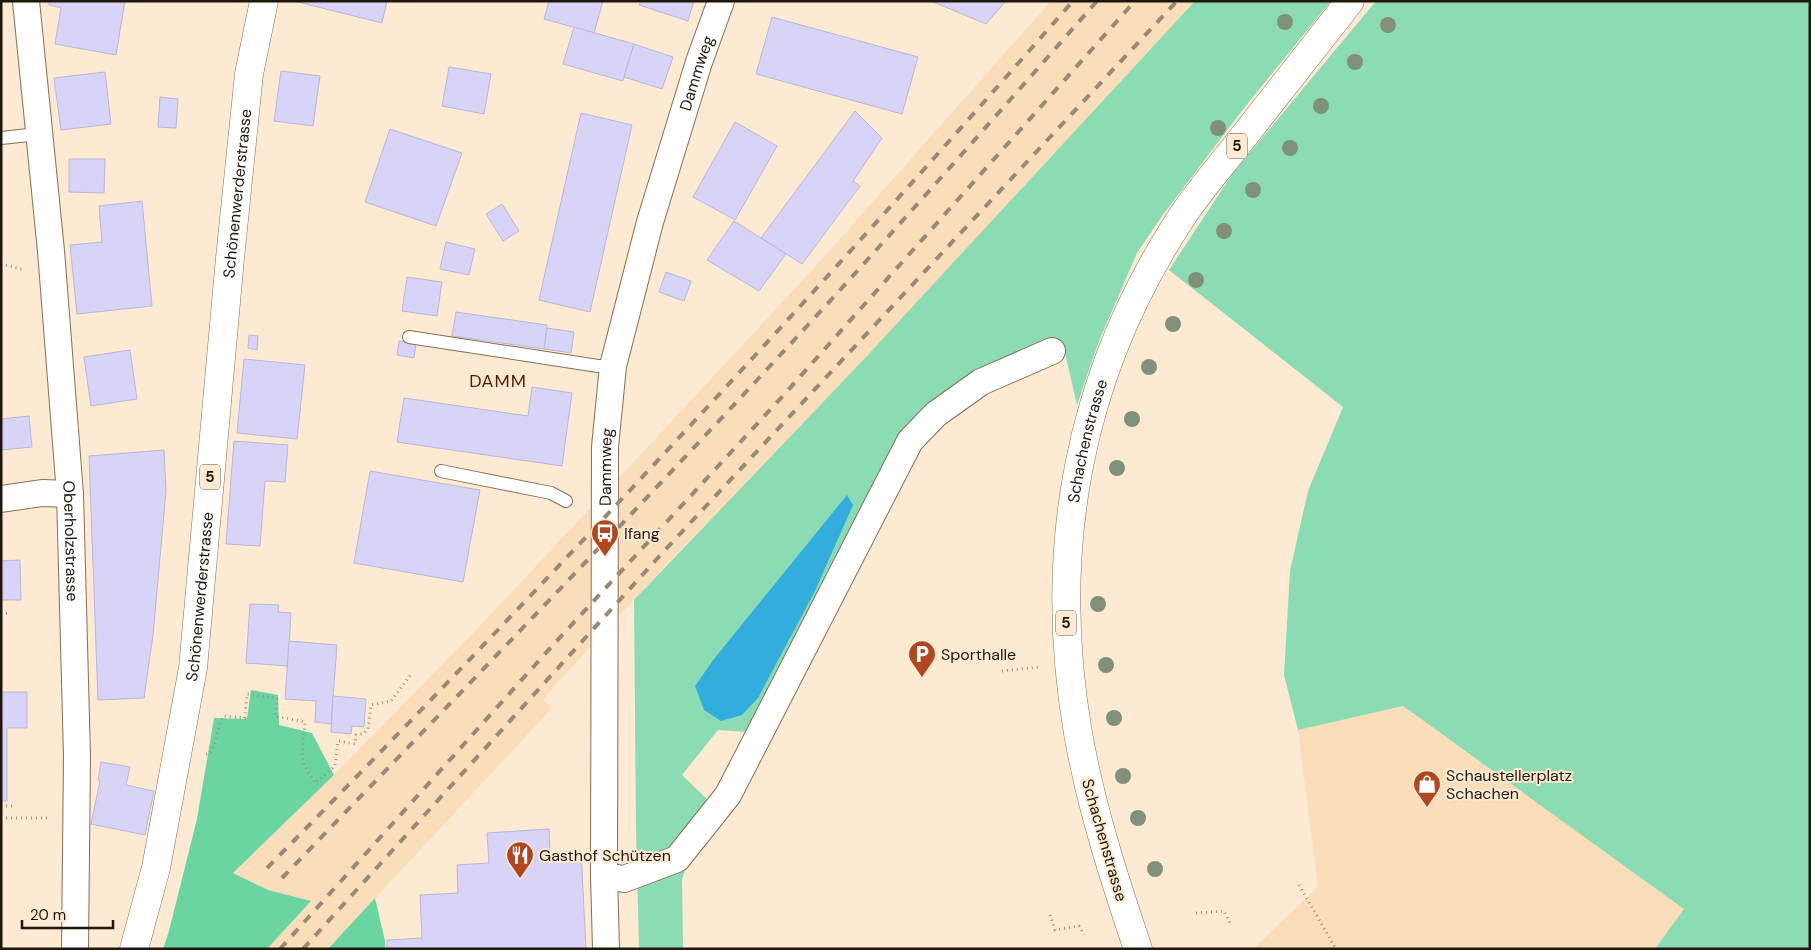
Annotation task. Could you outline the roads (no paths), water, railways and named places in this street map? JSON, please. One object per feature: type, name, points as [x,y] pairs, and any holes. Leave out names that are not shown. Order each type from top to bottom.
[{"type":"main road","name":"Schönenwerderstrasse","points":[[134,949],[156,868],[193,668],[230,258],[249,74],[264,1]]},
{"type":"main road","name":"Schachenstrasse","points":[[1138,949],[1118,892],[1089,787],[1078,733],[1070,677],[1066,633],[1066,586],[1072,508],[1080,458],[1092,408],[1110,354],[1134,298],[1158,256],[1184,213],[1350,1]]},
{"type":"street","name":"Oberholzstrasse","points":[[26,1],[51,251],[70,494],[77,756],[75,949]]},
{"type":"street","name":"Dammweg","points":[[606,949],[604,876],[605,446],[614,366],[650,222],[699,62],[721,1]]},
{"type":"street","points":[[604,876],[624,879],[677,859],[728,795],[780,698],[910,441],[936,414],[981,382],[1052,351]]},
{"type":"street","points":[[1,499],[42,494],[70,494]]},
{"type":"lane","points":[[1,138],[38,134]]},
{"type":"lane","points":[[409,336],[589,364],[614,366]]},
{"type":"lane","points":[[440,471],[551,493],[566,501]]},
{"type":"water","points":[[847,495],[853,505],[815,591],[758,698],[742,715],[721,721],[704,710],[695,686],[714,659]]},
{"type":"railway","points":[[267,868],[473,656],[676,441],[777,332],[1073,1]]},
{"type":"railway","points":[[282,878],[772,364],[905,218],[1097,1]]},
{"type":"railway","points":[[280,949],[553,645],[781,398],[1135,1]]},
{"type":"railway","points":[[303,949],[665,550],[1177,1]]},
{"type":"place","name":"Ifang","points":[[605,557]]},
{"type":"place","name":"Sporthalle","points":[[922,678]]},
{"type":"place","name":"Schaustellerplatz Schachen","points":[[1427,808]]},
{"type":"place","name":"Gasthof Schützen","points":[[520,879]]},
{"type":"district","name":"DAMM","points":[[498,381]]}]
